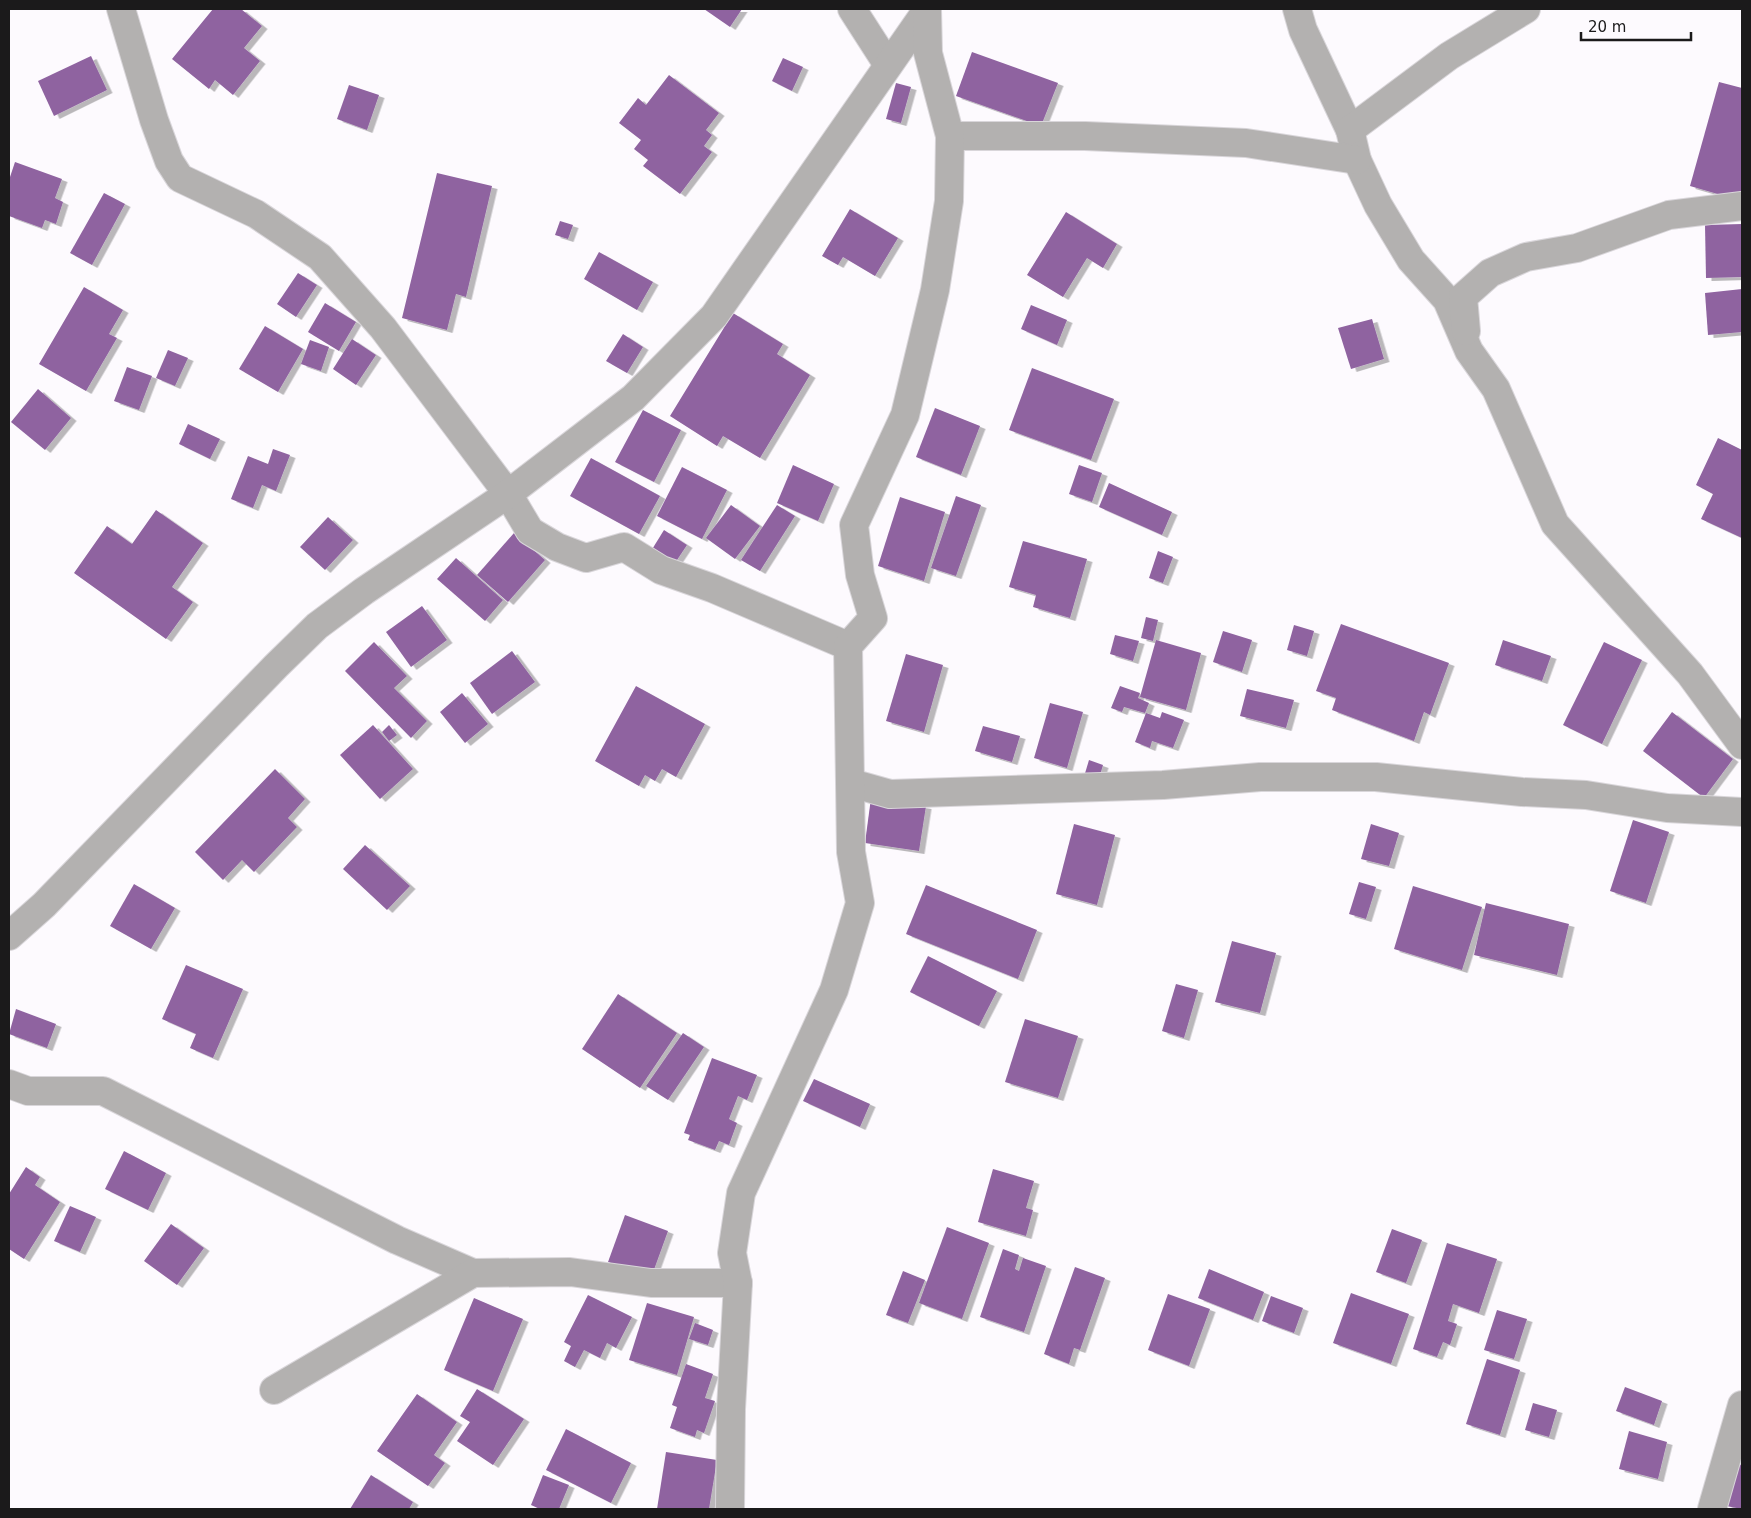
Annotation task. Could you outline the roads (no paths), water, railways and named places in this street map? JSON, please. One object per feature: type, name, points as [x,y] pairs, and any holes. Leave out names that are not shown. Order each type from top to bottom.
[{"type":"street","points":[[121,9],[154,120],[169,161],[180,178],[256,214],[320,256],[383,328],[508,494],[530,531],[557,546],[586,558],[624,547],[662,570],[712,588],[848,646]]},
{"type":"street","points":[[852,9],[888,66]]},
{"type":"street","points":[[9,936],[44,905],[317,626],[364,591],[508,494],[633,398],[714,316],[927,9]]},
{"type":"street","points":[[730,1509],[732,1409],[738,1283],[732,1253],[740,1194],[834,990],[860,903],[852,852],[848,646],[873,618],[860,575],[854,525],[907,406],[935,290],[949,201],[950,136],[928,53],[927,9]]},
{"type":"street","points":[[1297,9],[1303,30],[1350,130],[1358,160],[1378,205],[1411,260],[1447,300],[1468,351],[1496,389],[1555,524],[1690,674],[1742,745]]},
{"type":"street","points":[[1350,130],[1448,56],[1526,9]]},
{"type":"street","points":[[950,136],[1085,136],[1246,144],[1358,160]]},
{"type":"street","points":[[1468,351],[1463,297],[1490,273],[1526,257],[1577,248],[1668,215],[1742,206]]},
{"type":"street","points":[[851,783],[890,794],[1163,785],[1260,777],[1376,777],[1522,792],[1586,795],[1667,808],[1742,812]]},
{"type":"street","points":[[9,1084],[28,1091],[103,1091],[397,1240],[472,1273],[570,1272],[651,1282],[738,1283]]},
{"type":"street","points":[[274,1390],[472,1273]]},
{"type":"street","points":[[1712,1509],[1742,1405]]}]
